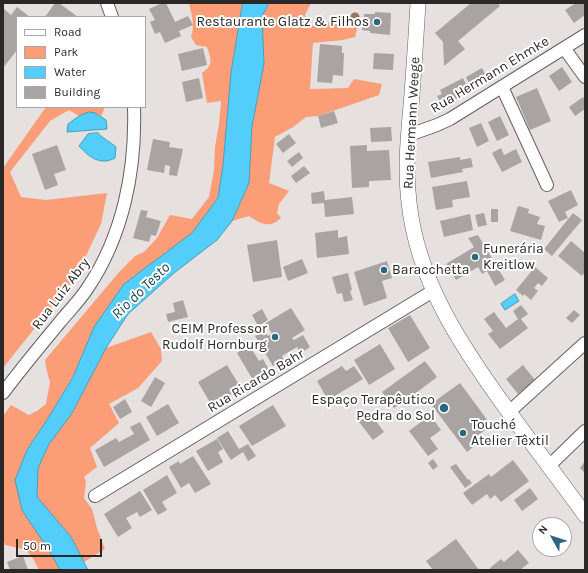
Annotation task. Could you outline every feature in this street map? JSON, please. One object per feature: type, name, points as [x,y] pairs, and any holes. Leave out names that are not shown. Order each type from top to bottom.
[{"type":"main road","name":"Rua Hermann Weege","points":[[428,3],[418,10],[407,160],[409,203],[414,232],[422,263],[433,291],[459,339],[509,412],[585,515]]},
{"type":"street","points":[[107,3],[112,16]]},
{"type":"street","name":"Rua Hermann Ehmke","points":[[409,135],[450,119],[585,35]]},
{"type":"street","points":[[564,48],[585,78]]},
{"type":"street","points":[[502,87],[547,185]]},
{"type":"street","name":"Rua Luiz Abry","points":[[3,393],[86,290],[101,266],[112,242],[122,214],[131,167],[134,108]]},
{"type":"street","name":"Rua Ricardo Bahr","points":[[96,496],[433,291]]},
{"type":"street","points":[[509,412],[585,343]]},
{"type":"street","points":[[549,466],[585,431]]},
{"type":"green space","points":[[190,3],[243,3],[231,73],[223,165],[218,198],[192,233],[124,284],[94,327],[73,376],[27,450],[15,480],[60,570],[39,570],[30,554],[19,548],[5,545],[3,538],[3,416],[11,405],[29,415],[46,404],[50,382],[45,360],[120,271],[135,256],[144,252],[157,238],[170,215],[192,219],[209,197],[214,170],[215,147],[221,101],[207,103],[202,73],[210,64],[210,58],[207,47],[196,45],[191,37],[193,25]]},
{"type":"green space","points":[[269,3],[311,3],[305,15],[307,27],[332,22],[358,25],[355,37],[343,40],[313,43],[310,89],[348,88],[354,79],[382,84],[379,95],[318,116],[306,117],[293,127],[275,137],[269,183],[289,191],[279,204],[277,213],[281,218],[269,224],[261,223],[249,216],[232,221],[249,183],[252,126],[264,64],[262,16]]},
{"type":"green space","points":[[45,108],[105,108],[101,116],[95,113],[90,113],[79,116],[69,110],[50,121],[10,172],[21,197],[46,200],[107,193],[101,224],[77,275],[3,368],[3,168]]},
{"type":"green space","points":[[151,332],[161,349],[162,361],[138,388],[109,404],[119,423],[90,448],[97,467],[84,477],[86,482],[84,498],[92,509],[105,549],[84,562],[71,537],[37,497],[38,468],[49,444],[72,413],[106,348]]},
{"type":"water","name":"Rio do Testo","points":[[243,3],[269,3],[262,16],[264,64],[252,126],[249,183],[232,221],[217,240],[174,273],[128,314],[106,348],[72,413],[49,444],[38,468],[37,497],[71,537],[88,570],[60,570],[22,510],[15,480],[27,450],[73,377],[94,327],[124,284],[192,233],[218,198],[223,165],[231,73]]},
{"type":"water","points":[[89,112],[95,113],[106,120],[107,129],[67,132],[68,124],[79,116]]},
{"type":"water","points":[[98,133],[116,147],[115,158],[100,161],[91,157],[79,146],[88,134]]},
{"type":"water","points":[[515,294],[519,301],[505,310],[501,304]]},
{"type":"building","points":[[55,3],[59,3],[77,16],[46,16]]},
{"type":"building","points":[[162,3],[166,3],[175,22],[188,16],[193,25],[179,31],[181,36],[165,43],[160,32],[155,34],[150,22],[155,20],[149,9]]},
{"type":"building","points":[[471,3],[498,3],[500,6],[458,41],[465,49],[444,66],[443,42],[435,33]]},
{"type":"building","points":[[576,3],[585,3],[585,15],[574,23],[565,10]]},
{"type":"building","points":[[17,7],[29,16],[16,16],[16,51],[3,68],[3,8],[11,15]]},
{"type":"building","name":"Restaurante Glatz & Filhos","points":[[375,12],[391,13],[390,35],[370,33],[370,31],[362,30],[364,14],[375,14]]},
{"type":"building","points":[[320,44],[342,46],[342,53],[344,53],[343,76],[333,75],[332,83],[317,82]]},
{"type":"building","points":[[203,48],[207,65],[182,71],[178,54]]},
{"type":"building","points":[[374,53],[394,54],[393,70],[373,69]]},
{"type":"building","points":[[562,67],[572,82],[559,91],[549,76]]},
{"type":"building","points":[[482,68],[489,81],[472,90],[466,77]]},
{"type":"building","points":[[199,78],[203,98],[186,102],[182,82]]},
{"type":"building","points":[[463,78],[470,92],[442,106],[437,96],[442,94],[440,90]]},
{"type":"building","points":[[537,88],[551,121],[530,130],[516,97]]},
{"type":"building","points":[[583,97],[585,101],[585,109],[575,116],[569,107]]},
{"type":"building","points":[[334,111],[338,123],[321,128],[318,116]]},
{"type":"building","points":[[500,116],[509,135],[497,141],[488,122]]},
{"type":"building","points":[[481,123],[489,141],[477,147],[469,128]]},
{"type":"building","points":[[391,127],[392,141],[371,142],[370,128]]},
{"type":"building","points":[[289,134],[296,143],[283,153],[276,144]]},
{"type":"building","points":[[153,139],[170,142],[169,147],[183,149],[177,176],[169,175],[170,166],[165,165],[164,173],[147,170]]},
{"type":"building","points":[[57,145],[66,170],[54,174],[58,185],[45,190],[32,154]]},
{"type":"building","points":[[367,145],[367,151],[389,150],[391,180],[369,181],[369,187],[352,188],[350,146]]},
{"type":"building","points":[[501,148],[504,155],[516,149],[522,162],[502,172],[492,153]]},
{"type":"building","points":[[299,152],[303,158],[292,167],[287,161]]},
{"type":"building","points":[[460,157],[460,160],[471,158],[473,167],[462,169],[463,172],[431,178],[428,162]]},
{"type":"building","points":[[304,166],[310,173],[296,183],[291,176]]},
{"type":"building","points":[[467,181],[470,197],[452,200],[453,207],[436,210],[432,187]]},
{"type":"building","points":[[571,190],[578,205],[565,212],[568,218],[559,222],[548,201]]},
{"type":"building","points":[[324,191],[325,200],[352,197],[354,214],[325,217],[324,203],[312,204],[311,193]]},
{"type":"building","points":[[518,206],[529,209],[528,213],[540,217],[537,224],[545,226],[541,240],[510,231]]},
{"type":"building","points":[[491,209],[498,209],[498,222],[491,222]]},
{"type":"building","points":[[141,210],[148,211],[146,217],[161,221],[156,236],[151,235],[149,242],[133,238]]},
{"type":"building","points":[[484,213],[487,225],[478,227],[475,215]]},
{"type":"building","points":[[573,213],[582,220],[552,256],[544,249]]},
{"type":"building","points":[[470,214],[473,230],[444,237],[440,221]]},
{"type":"building","points":[[338,230],[338,238],[347,236],[349,254],[317,258],[315,233]]},
{"type":"building","name":"Funerária Kreitlow","points":[[478,235],[505,280],[495,286],[487,271],[482,274],[478,267],[456,280],[446,264],[474,247],[468,238]]},
{"type":"building","points":[[277,240],[282,277],[253,282],[247,245]]},
{"type":"building","points":[[571,241],[585,253],[585,272],[582,276],[558,256]]},
{"type":"building","points":[[302,259],[308,273],[288,281],[283,267]]},
{"type":"building","points":[[387,261],[392,278],[382,281],[387,298],[364,306],[354,272]]},
{"type":"building","points":[[535,267],[548,278],[542,286],[538,283],[534,288],[538,291],[531,300],[516,290]]},
{"type":"building","points":[[348,273],[352,290],[350,291],[353,300],[344,302],[342,293],[337,294],[332,277]]},
{"type":"building","points":[[183,300],[188,317],[168,322],[166,314],[175,312],[173,303]]},
{"type":"building","points":[[521,305],[528,314],[521,319],[528,328],[500,349],[488,334],[493,331],[484,319],[494,312],[506,328],[518,319],[513,311]]},
{"type":"building","name":"CEIM Professor Rudolf Hornburg","points":[[291,308],[305,330],[292,338],[294,340],[303,335],[310,347],[301,353],[297,347],[282,356],[284,360],[273,366],[255,336],[264,330],[268,336],[272,334],[266,323]]},
{"type":"building","points":[[262,309],[268,320],[258,326],[252,315]]},
{"type":"building","points":[[574,310],[580,315],[572,323],[566,318]]},
{"type":"building","points":[[410,315],[430,348],[408,362],[388,328]]},
{"type":"building","points":[[380,344],[395,369],[369,385],[354,360]]},
{"type":"building","points":[[249,345],[259,361],[263,359],[269,370],[253,380],[237,353]]},
{"type":"building","points":[[425,361],[437,377],[412,396],[414,399],[404,406],[402,403],[394,408],[382,392]]},
{"type":"building","points":[[227,365],[241,388],[212,406],[198,382]]},
{"type":"building","points":[[523,365],[535,380],[518,394],[506,379]]},
{"type":"building","points":[[342,366],[346,371],[354,366],[363,379],[328,400],[317,381]]},
{"type":"building","points":[[155,377],[165,383],[151,407],[141,401]]},
{"type":"building","points":[[460,383],[491,425],[475,438],[478,443],[467,452],[431,404]]},
{"type":"building","points":[[125,399],[132,412],[120,419],[113,407]]},
{"type":"building","points":[[168,404],[179,423],[157,436],[146,417]]},
{"type":"building","points":[[273,405],[286,426],[252,446],[239,426]]},
{"type":"building","points":[[370,413],[384,432],[373,440],[359,422]]},
{"type":"building","points":[[430,415],[441,430],[430,438],[438,449],[428,456],[409,431]]},
{"type":"building","points":[[140,422],[150,440],[104,467],[95,450],[116,438],[119,442],[134,434],[130,427]]},
{"type":"building","points":[[228,431],[239,449],[248,444],[256,456],[248,461],[243,452],[231,460],[217,438]]},
{"type":"building","points":[[217,439],[223,449],[218,452],[223,462],[208,471],[196,451]]},
{"type":"building","points":[[193,456],[211,484],[195,493],[189,483],[181,488],[169,467],[179,461],[180,464]]},
{"type":"building","points":[[433,459],[438,466],[433,470],[428,463]]},
{"type":"building","points":[[513,460],[529,481],[501,502],[495,495],[490,499],[487,494],[472,505],[463,493],[489,474],[491,477]]},
{"type":"building","points":[[585,461],[585,473],[580,468]]},
{"type":"building","points":[[456,464],[472,483],[465,488],[450,467]]},
{"type":"building","points":[[167,475],[177,493],[162,502],[167,510],[158,515],[143,490]]},
{"type":"building","points":[[530,488],[538,499],[522,511],[514,500]]},
{"type":"building","points":[[140,491],[152,510],[140,517],[137,512],[126,518],[132,528],[118,537],[104,514]]},
{"type":"building","points":[[456,539],[479,570],[433,570],[426,561]]},
{"type":"building","points":[[518,550],[529,563],[520,570],[491,570],[490,568],[501,559],[504,562]]},
{"type":"building","points":[[23,556],[28,570],[10,570],[7,562]]},
{"type":"place","name":"Restaurante Glatz & Filhos","points":[[377,22]]},
{"type":"place","name":"Funerária Kreitlow","points":[[475,257]]},
{"type":"place","name":"Baracchetta","points":[[384,270]]},
{"type":"place","name":"CEIM Professor Rudolf Hornburg","points":[[275,337]]},
{"type":"place","name":"Espaço Terapêutico Pedra do Sol","points":[[444,408]]},
{"type":"place","name":"Touché Atelier Têxtil","points":[[463,433]]}]
